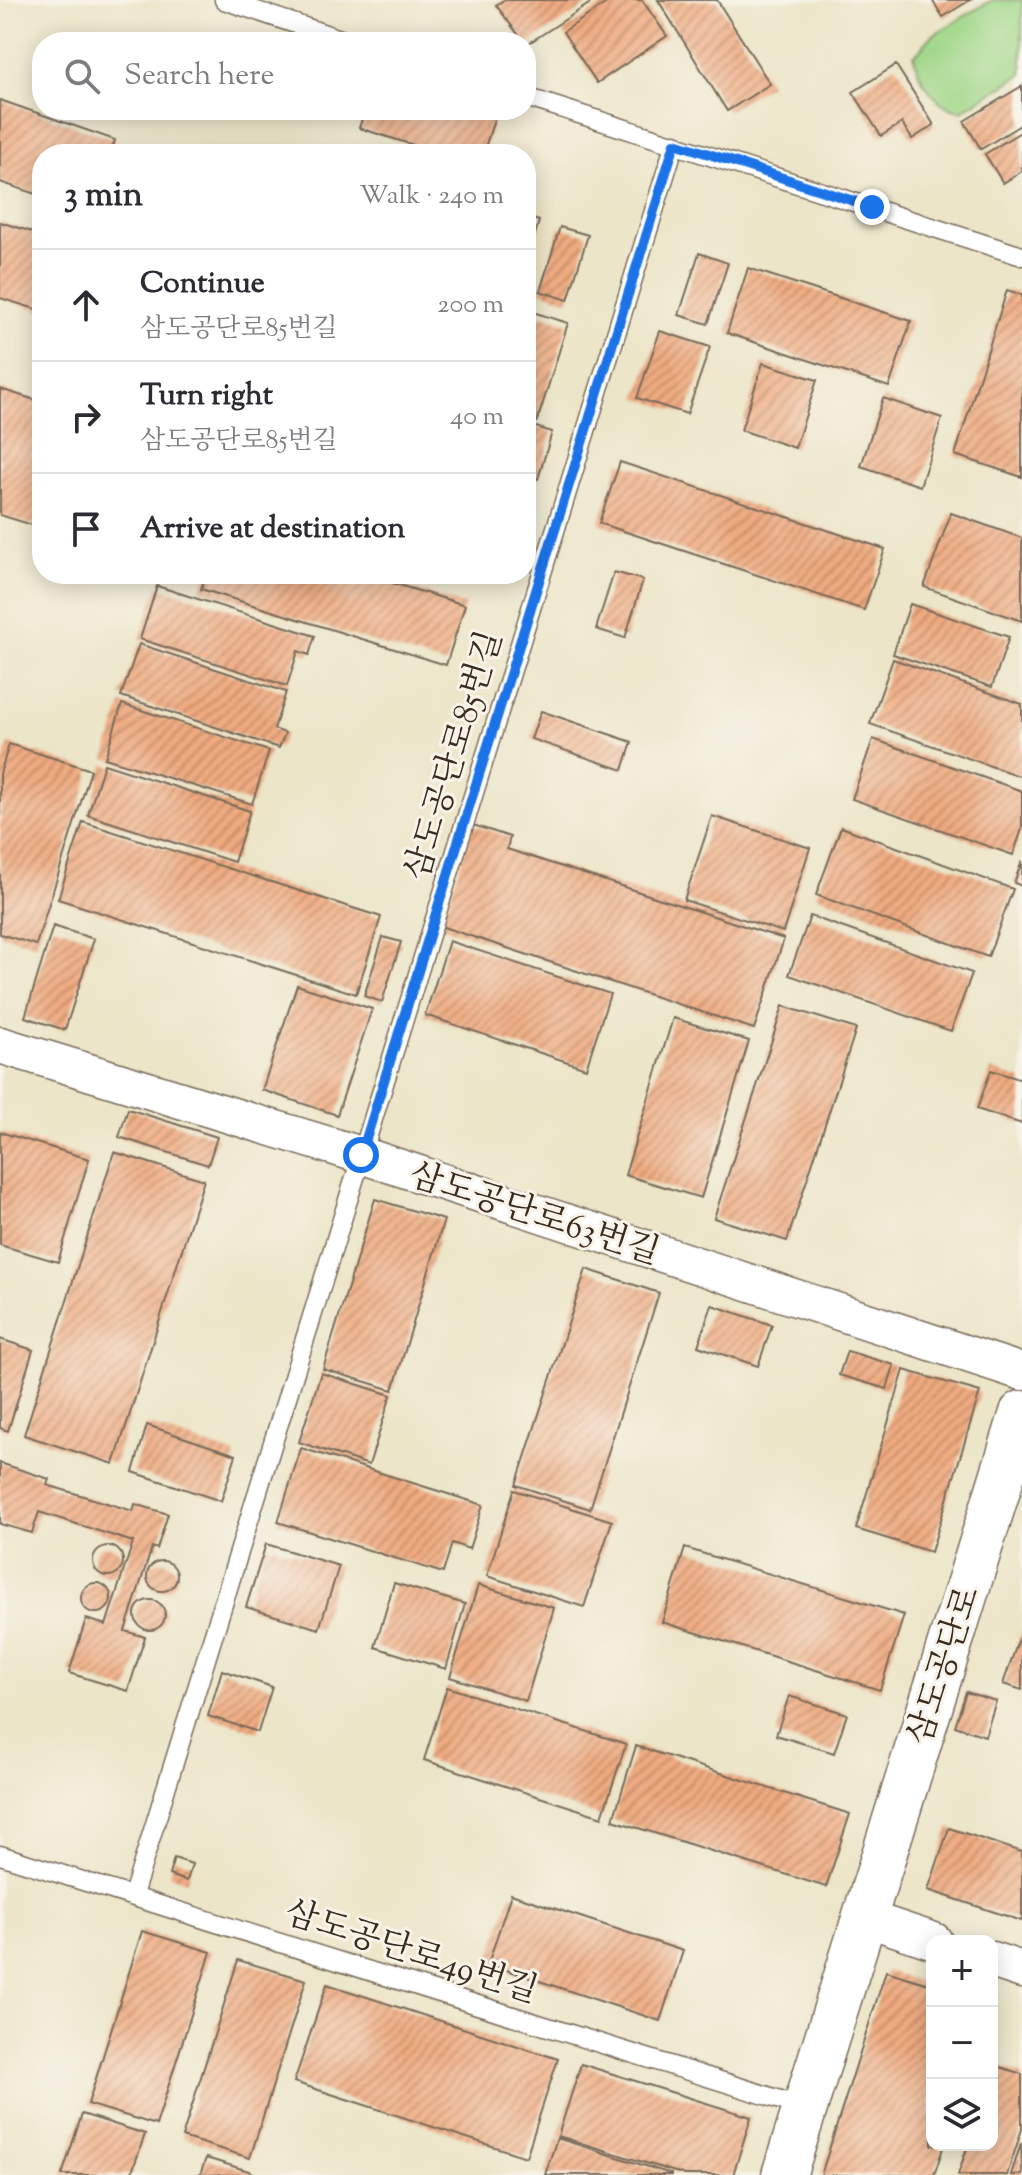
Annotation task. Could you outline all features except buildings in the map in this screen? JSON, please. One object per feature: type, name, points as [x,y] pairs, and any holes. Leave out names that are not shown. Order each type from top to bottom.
[{"type":"street","name":"삼도공단로63번길","points":[[0,1045],[361,1155],[1022,1372]]},
{"type":"street","name":"삼도공단로","points":[[784,2175],[862,1917],[1022,1413]]},
{"type":"street","points":[[862,1917],[926,1938]]},
{"type":"street","points":[[998,1962],[1022,1970]]},
{"type":"lane","points":[[224,0],[319,32]]},
{"type":"lane","points":[[536,100],[1022,256]]},
{"type":"lane","name":"삼도공단로85번길","points":[[133,1895],[675,143]]},
{"type":"lane","name":"삼도공단로49번길","points":[[0,1855],[803,2107]]},
{"type":"green space","points":[[992,0],[1022,0],[1022,74],[961,111],[952,109],[937,99],[924,83],[914,56],[933,35]]},
{"type":"route","points":[[361,1155],[675,143],[872,207]]}]
